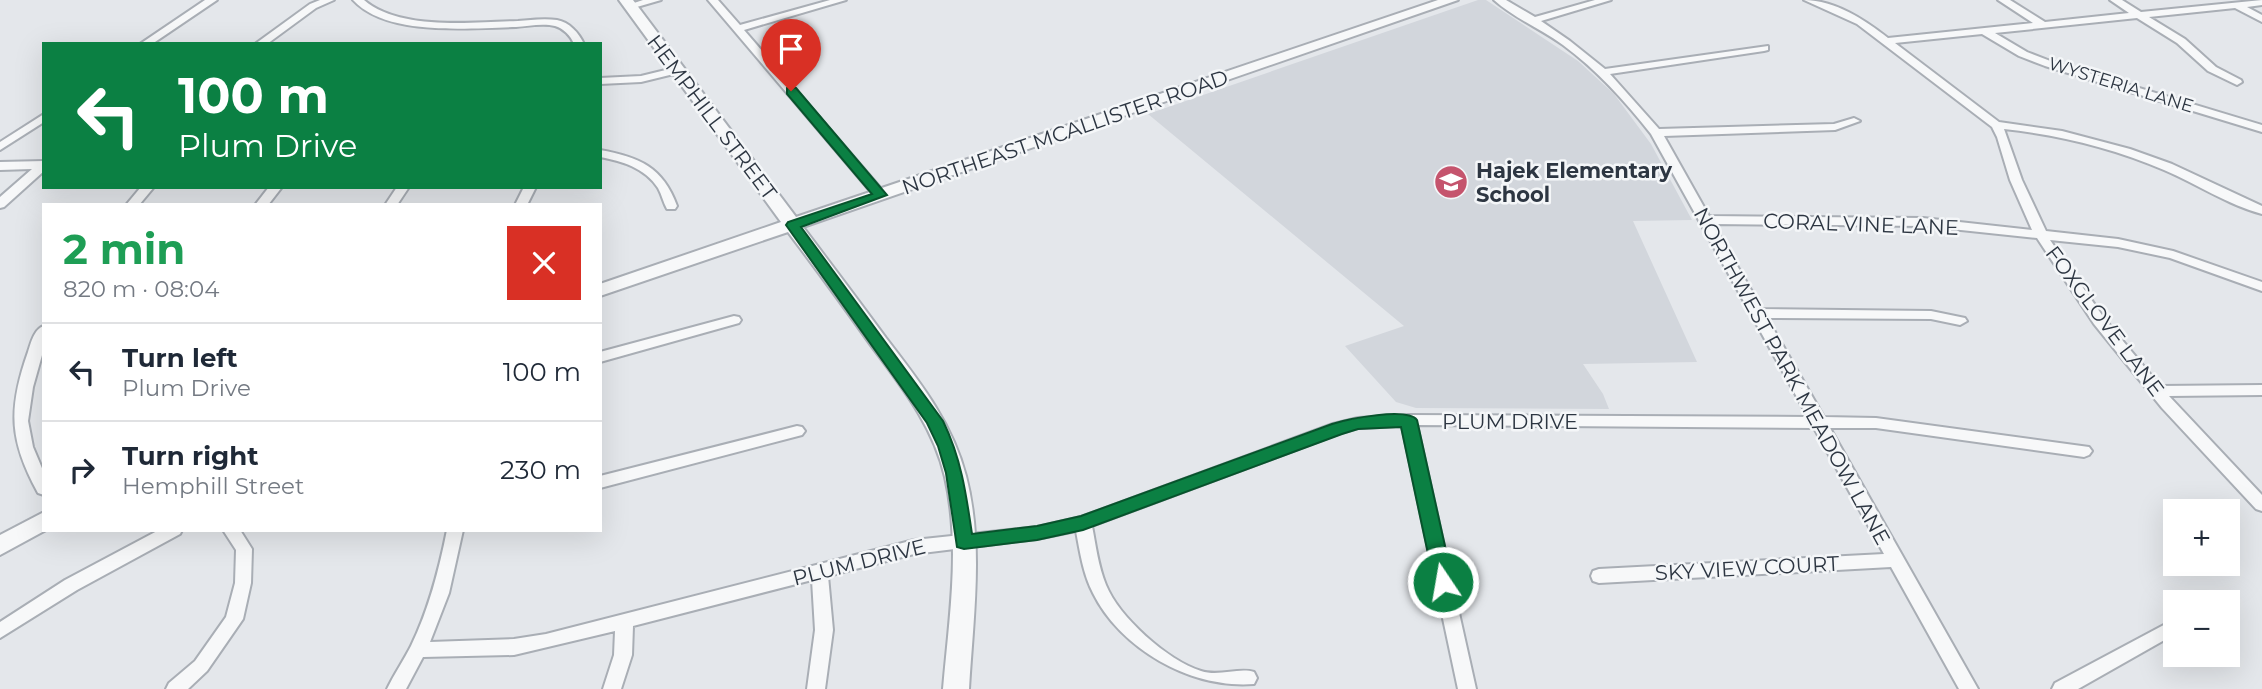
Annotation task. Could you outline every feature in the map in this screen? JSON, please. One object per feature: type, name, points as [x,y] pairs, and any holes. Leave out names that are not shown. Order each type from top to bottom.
[{"type":"street","points":[[148,42],[212,0]]},
{"type":"street","points":[[263,42],[289,21],[330,0]]},
{"type":"street","points":[[358,0],[364,9],[376,15],[403,22],[557,23],[575,34],[578,42]]},
{"type":"street","points":[[628,3],[656,0]]},
{"type":"street","points":[[713,0],[880,195]]},
{"type":"street","points":[[738,29],[841,0]]},
{"type":"street","name":"NORTHEAST MCALLISTER ROAD","points":[[602,289],[1451,0]]},
{"type":"street","name":"NORTHWEST PARK MEADOW LANE","points":[[1499,0],[1535,20],[1605,72],[1656,133],[1969,689]]},
{"type":"street","points":[[1535,20],[1606,0]]},
{"type":"street","name":"FOXGLOVE LANE","points":[[1809,0],[1861,22],[1996,125],[2003,137],[2016,180],[2041,235],[2099,321],[2157,391],[2262,505]]},
{"type":"street","points":[[2003,0],[2044,25]]},
{"type":"street","points":[[2115,0],[2181,41],[2212,69],[2237,82]]},
{"type":"street","points":[[1888,41],[2141,15],[2232,2],[2262,2]]},
{"type":"street","points":[[2232,2],[2262,19]]},
{"type":"street","name":"HEMPHILL STREET","points":[[628,3],[793,225],[934,421],[947,446],[955,473],[964,542],[956,689]]},
{"type":"street","name":"WYSTERIA LANE","points":[[1984,31],[2023,54],[2049,64],[2262,129]]},
{"type":"street","points":[[1605,72],[1764,48]]},
{"type":"street","points":[[602,81],[641,79],[678,70]]},
{"type":"street","points":[[0,147],[42,118]]},
{"type":"street","points":[[1656,133],[1835,127],[1854,121]]},
{"type":"street","points":[[1996,125],[2045,129],[2089,139],[2171,168],[2262,210]]},
{"type":"street","points":[[602,154],[637,164],[654,174],[667,190],[671,206]]},
{"type":"street","points":[[0,166],[42,165]]},
{"type":"street","points":[[0,204],[42,166]]},
{"type":"street","points":[[134,203],[146,189]]},
{"type":"street","points":[[263,203],[274,189]]},
{"type":"street","name":"CORAL VINE LANE","points":[[1704,220],[1923,222],[2118,243],[2173,255],[2262,287]]},
{"type":"street","points":[[1756,313],[1931,315],[1960,321]]},
{"type":"street","points":[[602,356],[734,320]]},
{"type":"street","points":[[42,335],[33,356],[21,422],[34,472],[42,486]]},
{"type":"street","points":[[2157,391],[2262,390]]},
{"type":"street","points":[[1408,420],[1467,689]]},
{"type":"street","name":"PLUM DRIVE","points":[[420,650],[514,647],[546,642],[915,547],[1037,533],[1083,523],[1338,428],[1358,423],[1408,420],[1876,423],[2084,451]]},
{"type":"street","points":[[602,481],[797,431]]},
{"type":"street","points":[[0,546],[42,523]]},
{"type":"street","points":[[1083,523],[1100,590],[1113,612],[1137,637],[1156,653],[1197,677],[1224,681],[1248,678]]},
{"type":"street","points":[[0,631],[71,585],[170,532]]},
{"type":"street","points":[[175,689],[201,666],[234,620],[243,583],[244,549],[232,532]]},
{"type":"street","points":[[396,689],[420,650],[443,589],[454,532]]},
{"type":"street","name":"SKY VIEW COURT","points":[[1599,576],[1894,560]]},
{"type":"street","points":[[816,689],[823,647],[824,592],[819,572]]},
{"type":"street","points":[[612,689],[623,654],[624,622]]},
{"type":"street","points":[[2061,689],[2163,633]]},
{"type":"shaded area","name":"Hajek Elementary School","points":[[1478,0],[1486,0],[1578,61],[1614,94],[1651,144],[1692,220],[1633,221],[1697,362],[1583,364],[1603,394],[1609,409],[1416,408],[1396,402],[1345,346],[1404,326],[1148,114]]},
{"type":"place","name":"Hajek Elementary School","points":[[1451,182]]},
{"type":"route","points":[[791,91],[880,195],[793,225],[922,400],[934,421],[947,446],[955,473],[964,542],[1037,533],[1083,523],[1338,428],[1358,423],[1408,420],[1443,582]]}]
